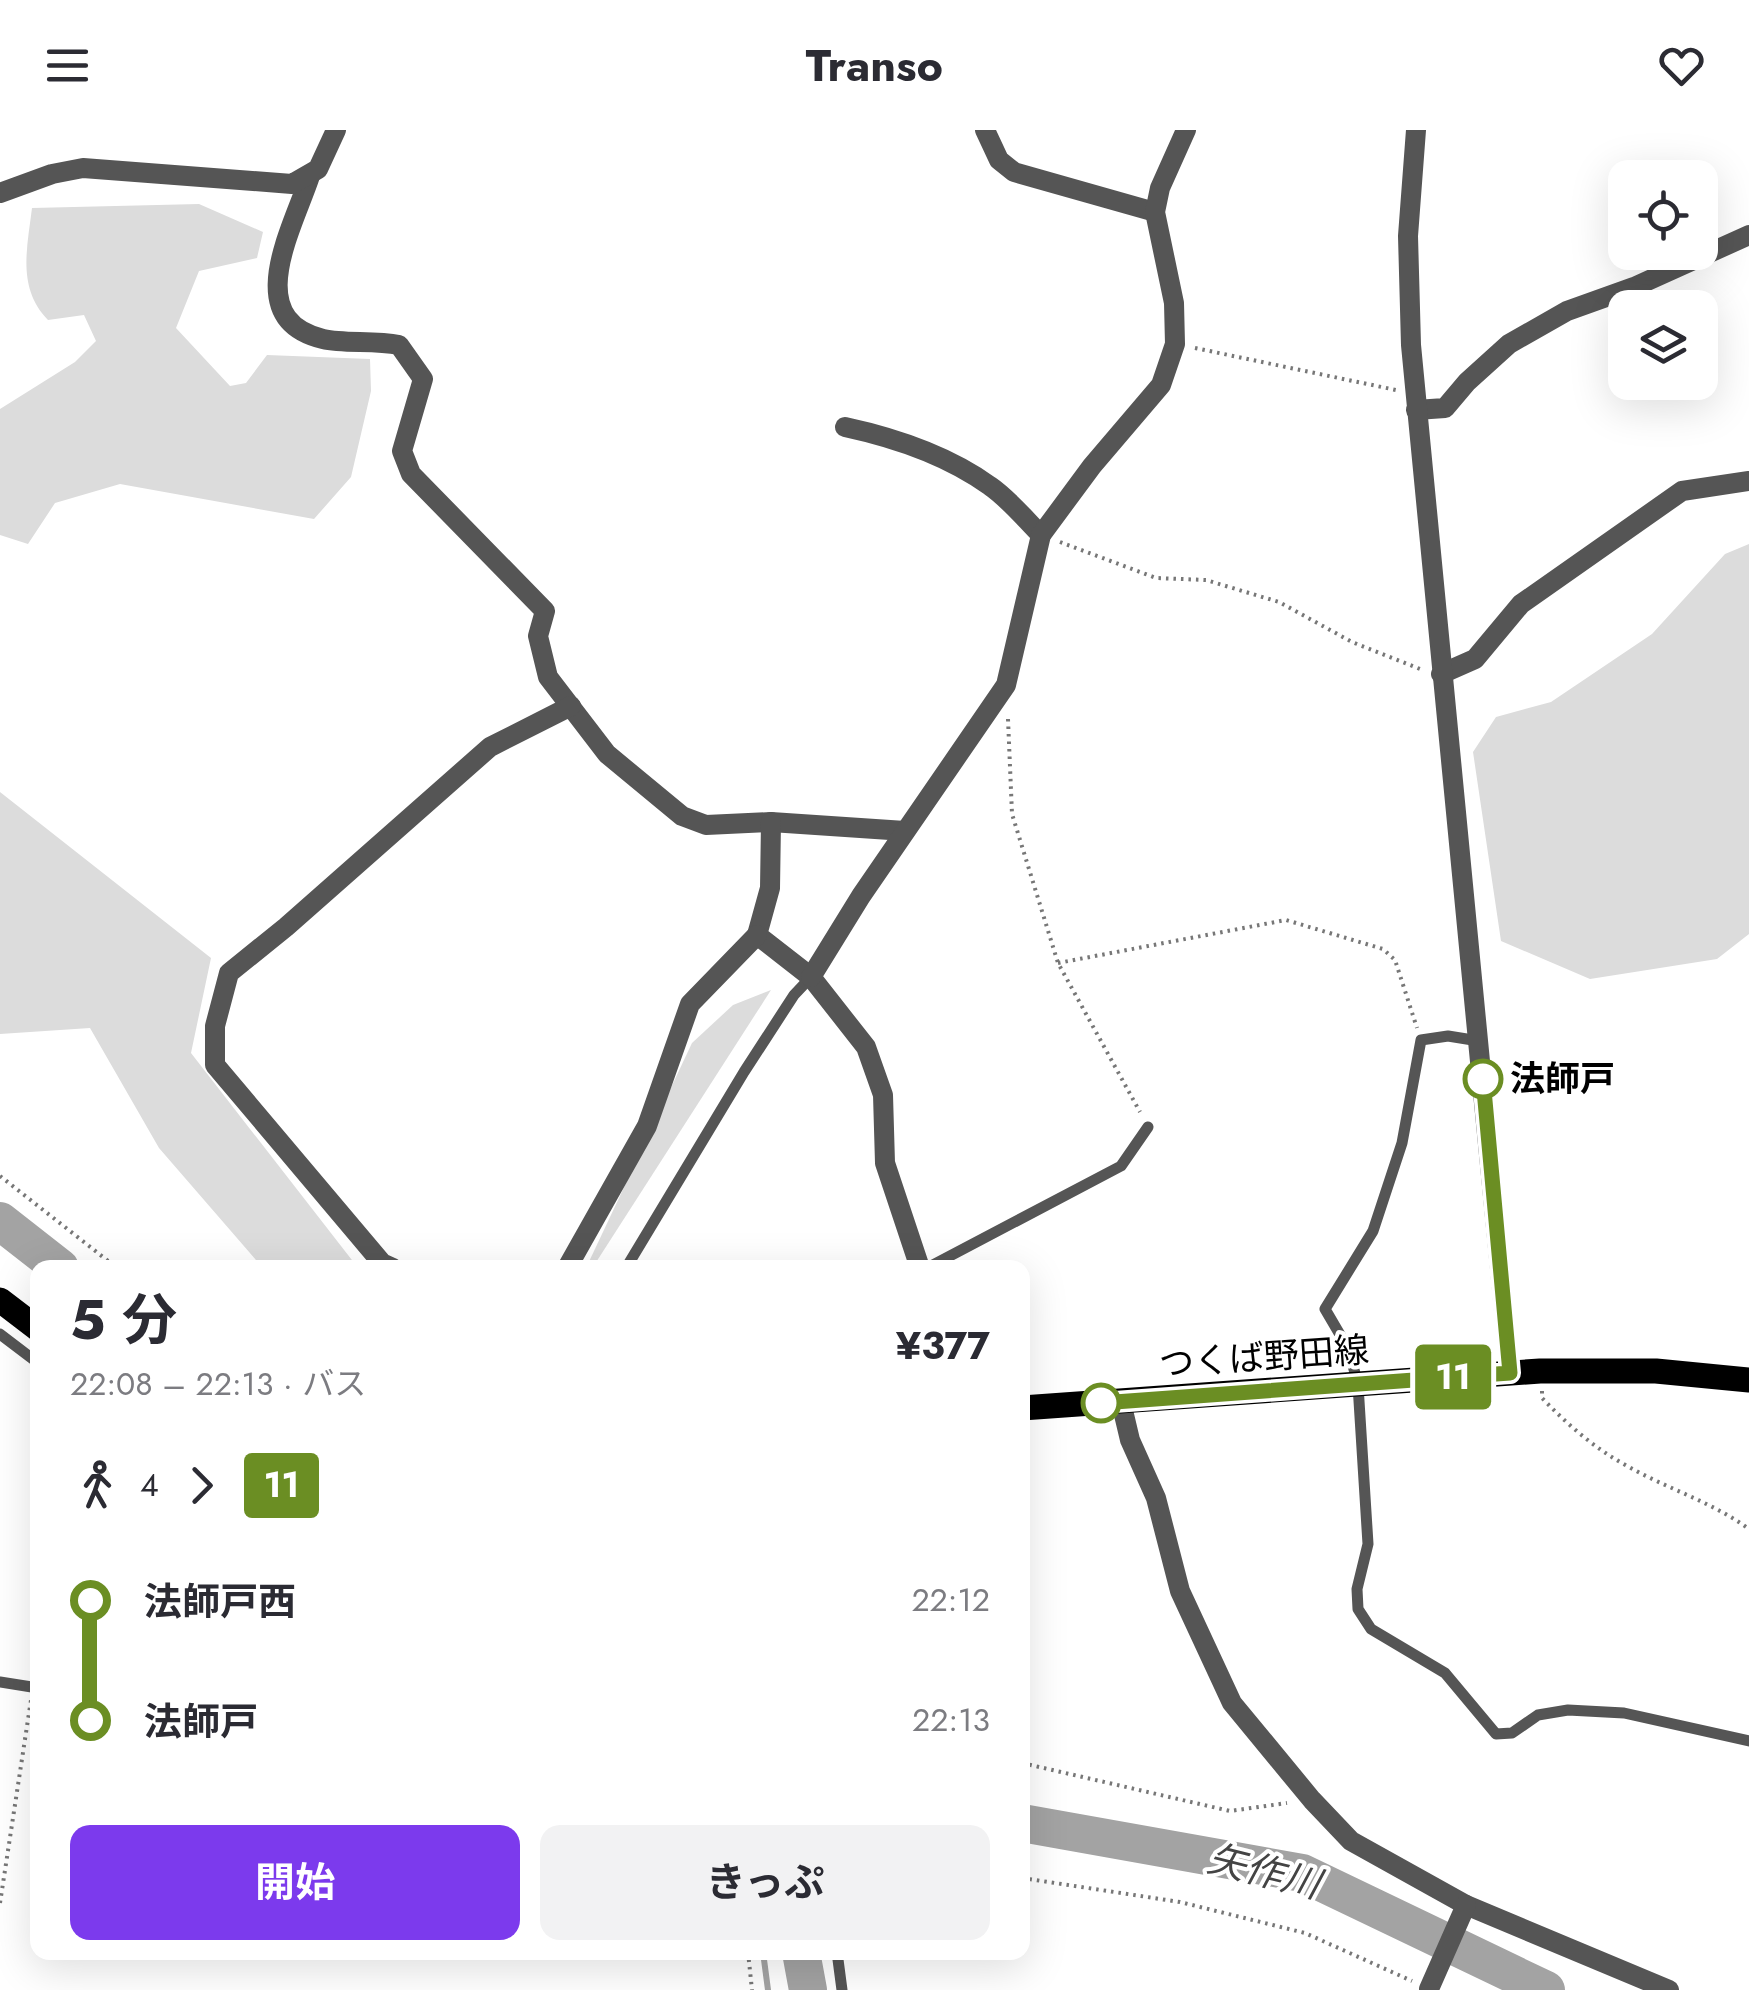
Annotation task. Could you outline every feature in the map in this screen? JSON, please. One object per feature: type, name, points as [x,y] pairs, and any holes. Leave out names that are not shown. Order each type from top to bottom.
[{"type":"main road","points":[[0,1300],[30,1323]]},
{"type":"main road","name":"つくば野田線","points":[[1030,1408],[1540,1371],[1656,1372],[1749,1380]]},
{"type":"street","points":[[0,193],[52,174],[83,168],[292,184],[318,168],[336,130]]},
{"type":"street","points":[[985,130],[1000,160],[1014,172],[1155,212]]},
{"type":"street","points":[[811,977],[1006,685],[1042,535],[1092,466],[1160,386],[1175,344],[1174,304],[1155,212],[1160,188],[1186,130]]},
{"type":"street","points":[[1416,130],[1408,236],[1415,402],[1510,1373]]},
{"type":"street","points":[[310,176],[275,280],[278,307],[305,334],[328,340],[371,340],[399,345],[423,378],[402,451],[411,474],[545,610],[538,636],[548,677],[607,754],[682,816],[706,825],[771,822],[905,831]]},
{"type":"street","points":[[1415,402],[1445,408],[1466,382],[1509,344],[1567,311],[1634,287],[1749,235]]},
{"type":"street","points":[[844,427],[877,434],[949,460],[993,488],[1042,535]]},
{"type":"street","points":[[1442,674],[1475,659],[1522,604],[1682,490],[1749,481]]},
{"type":"street","points":[[379,1260],[215,1065],[214,1026],[229,973],[490,746],[571,706]]},
{"type":"street","points":[[572,1260],[647,1126],[690,1004],[757,934],[770,888],[771,822]]},
{"type":"street","points":[[757,934],[811,977],[866,1047],[883,1095],[885,1163],[921,1260]]},
{"type":"street","points":[[1120,1402],[1130,1440],[1156,1498],[1180,1592],[1232,1703],[1312,1800],[1351,1840],[1463,1911],[1669,1990]]},
{"type":"street","points":[[1430,1984],[1463,1911]]},
{"type":"lane","points":[[631,1260],[744,1072],[794,995],[811,977]]},
{"type":"lane","points":[[1479,1041],[1448,1036],[1420,1040],[1402,1143],[1373,1231],[1325,1309],[1349,1350],[1358,1385],[1368,1544],[1357,1588],[1358,1609],[1370,1629],[1445,1673],[1496,1734],[1512,1734],[1538,1715],[1568,1710],[1624,1714],[1749,1741]]},
{"type":"lane","points":[[939,1260],[1121,1166],[1148,1127]]},
{"type":"lane","points":[[0,1334],[30,1357]]},
{"type":"lane","points":[[0,1682],[30,1687]]},
{"type":"lane","points":[[838,1960],[842,1990]]},
{"type":"path","points":[[1175,344],[1415,402]]},
{"type":"path","points":[[1042,535],[1156,578],[1206,580],[1280,602],[1352,642],[1442,674]]},
{"type":"path","points":[[1006,685],[1012,814],[1058,963],[1148,1127]]},
{"type":"path","points":[[1058,963],[1286,920],[1382,949],[1395,960],[1420,1040]]},
{"type":"path","points":[[0,1176],[107,1260]]},
{"type":"path","points":[[1540,1371],[1542,1398],[1572,1430],[1626,1466],[1731,1516],[1749,1529]]},
{"type":"path","points":[[0,1903],[30,1719]]},
{"type":"path","points":[[1030,1765],[1230,1811],[1312,1800]]},
{"type":"path","points":[[1030,1879],[1180,1902],[1304,1933],[1430,1984]]},
{"type":"path","points":[[749,1960],[752,1990]]},
{"type":"shaded area","points":[[199,204],[263,232],[257,258],[199,271],[176,328],[230,386],[246,383],[267,355],[370,359],[371,391],[351,477],[314,519],[120,484],[55,503],[28,544],[0,535],[0,409],[75,362],[96,341],[84,315],[48,320],[38,308],[26,267],[32,208]]},
{"type":"shaded area","points":[[1749,544],[1749,934],[1717,959],[1590,979],[1501,941],[1473,752],[1496,717],[1551,702],[1652,634],[1725,554]]},
{"type":"shaded area","points":[[0,792],[211,958],[191,1053],[352,1260],[256,1260],[159,1148],[90,1028],[0,1034]]},
{"type":"shaded area","points":[[771,990],[597,1260],[590,1260],[692,1043],[733,1005]]},
{"type":"waterway","name":"矢作川","points":[[0,1221],[50,1260]]},
{"type":"waterway","name":"矢作川","points":[[1030,1824],[1302,1873],[1546,1990]]},
{"type":"waterway","points":[[764,1960],[768,1990]]},
{"type":"waterway","points":[[802,1960],[808,1990]]},
{"type":"bus line","name":"11","points":[[1101,1403],[1510,1373],[1483,1079]]},
{"type":"place","name":"法師戸","points":[[1483,1079]]}]
